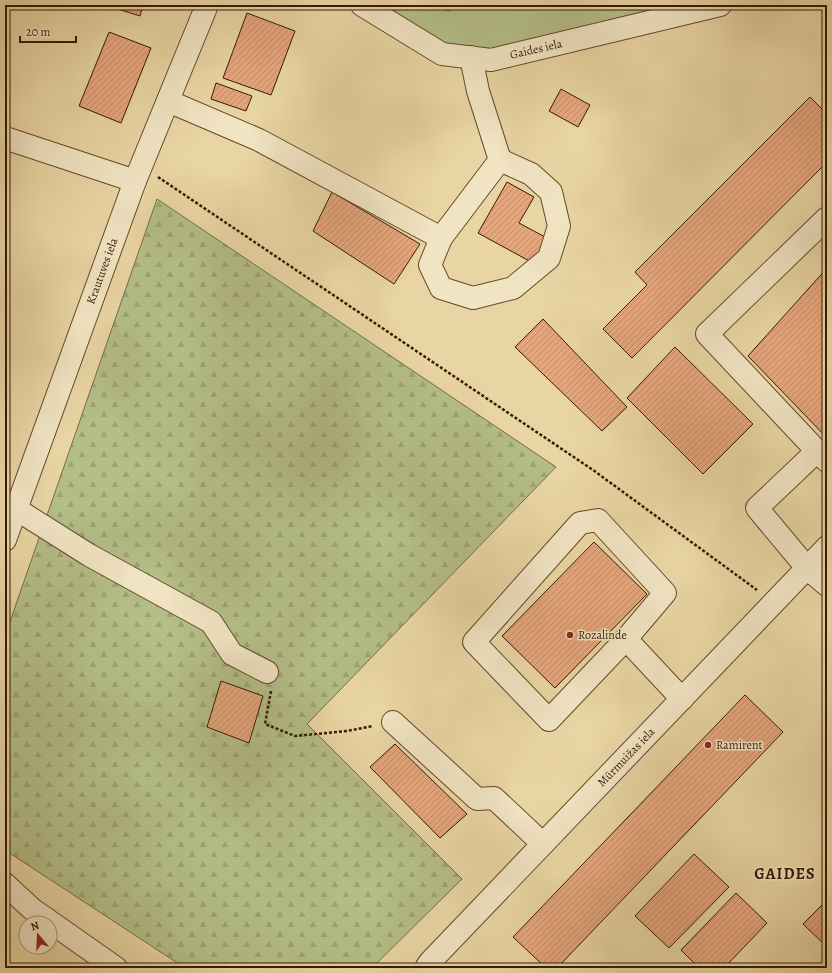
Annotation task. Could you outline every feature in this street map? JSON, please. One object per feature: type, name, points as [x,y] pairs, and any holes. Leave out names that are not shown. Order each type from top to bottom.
[{"type":"street","name":"Krautuves iela","points":[[5,540],[138,174],[207,5]]},
{"type":"street","name":"Gaides iela","points":[[362,5],[442,54],[491,60],[720,5]]},
{"type":"street","points":[[471,57],[478,91],[500,160],[531,174],[551,192],[559,226],[549,258],[513,288],[473,298],[441,288],[430,265],[441,238],[500,160]]},
{"type":"street","points":[[168,101],[259,140],[441,238]]},
{"type":"street","points":[[5,138],[138,174]]},
{"type":"street","points":[[827,218],[706,334],[822,456],[757,508],[807,568],[827,585]]},
{"type":"street","points":[[16,509],[89,555],[211,622],[232,654],[267,672]]},
{"type":"street","points":[[598,520],[665,592],[626,638],[549,720],[474,642],[580,523],[598,520]]},
{"type":"street","name":"Mūrmuižas iela","points":[[426,968],[430,962],[827,547]]},
{"type":"street","points":[[626,638],[682,699]]},
{"type":"street","points":[[393,722],[477,799],[494,798],[543,844]]},
{"type":"street","points":[[5,884],[32,909],[116,968]]},
{"type":"path","points":[[138,174],[593,470],[757,590]]},
{"type":"path","points":[[267,672],[272,686],[265,724],[295,736],[347,731],[393,722]]},
{"type":"green space","points":[[377,5],[426,5],[449,11],[457,5],[693,5],[496,50],[446,46]]},
{"type":"green space","points":[[157,199],[556,467],[307,724],[462,879],[377,963],[374,968],[185,968],[5,850],[5,636]]},
{"type":"building","points":[[105,5],[143,5],[140,16]]},
{"type":"building","points":[[247,13],[295,31],[271,95],[223,78]]},
{"type":"building","points":[[109,32],[151,48],[121,123],[79,106]]},
{"type":"building","points":[[216,83],[252,96],[246,111],[211,99]]},
{"type":"building","points":[[561,89],[590,105],[578,127],[549,111]]},
{"type":"building","points":[[810,97],[827,114],[827,162],[632,358],[603,329],[647,285],[635,272]]},
{"type":"building","points":[[507,182],[534,197],[519,223],[547,238],[533,263],[478,233]]},
{"type":"building","points":[[332,192],[420,244],[394,284],[313,231]]},
{"type":"building","points":[[827,268],[827,438],[748,356]]},
{"type":"building","points":[[543,319],[627,407],[602,431],[515,347]]},
{"type":"building","points":[[675,347],[753,424],[703,474],[627,398]]},
{"type":"building","points":[[594,542],[647,594],[555,688],[502,636]]},
{"type":"building","points":[[221,681],[263,696],[249,743],[207,727]]},
{"type":"building","points":[[745,695],[783,732],[557,968],[546,968],[513,937]]},
{"type":"building","points":[[395,744],[467,814],[440,838],[370,767]]},
{"type":"building","points":[[694,854],[729,887],[669,948],[635,916]]},
{"type":"building","points":[[736,893],[767,923],[724,968],[699,968],[681,950]]},
{"type":"building","points":[[827,900],[827,947],[803,924]]},
{"type":"place","name":"Rozalinde","points":[[570,635]]},
{"type":"place","name":"Ramirent","points":[[708,745]]},
{"type":"district","name":"GAIDES","points":[[785,873]]}]
